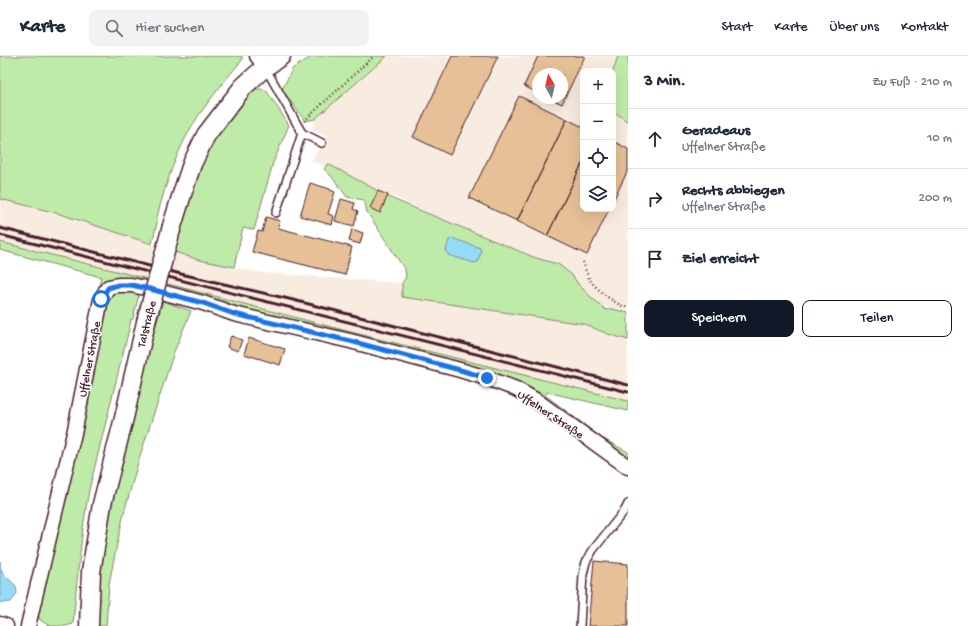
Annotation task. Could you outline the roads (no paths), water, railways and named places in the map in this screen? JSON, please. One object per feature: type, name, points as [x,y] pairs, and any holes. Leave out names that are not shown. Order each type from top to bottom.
[{"type":"street","name":"Talstraße","points":[[89,626],[91,572],[102,504],[146,322],[172,226],[192,164],[206,135],[261,62],[281,56]]},
{"type":"street","name":"Uffelner Straße","points":[[28,626],[75,429],[101,299],[108,288],[118,285],[131,285],[150,289],[203,303],[234,314],[350,341],[487,378],[516,389],[537,401],[628,468]]},
{"type":"street","points":[[0,624],[6,626]]},
{"type":"lane","points":[[261,62],[302,133],[322,143]]},
{"type":"lane","points":[[276,213],[302,133]]},
{"type":"lane","points":[[580,626],[583,574],[586,562],[593,550],[625,510],[628,504]]},
{"type":"water","points":[[452,238],[480,248],[481,251],[478,262],[474,263],[448,255],[446,250],[449,240]]},
{"type":"water","points":[[0,567],[3,573],[16,586],[17,593],[11,602],[0,602]]},
{"type":"railway","points":[[0,228],[181,274],[289,299],[628,385]]},
{"type":"railway","points":[[0,235],[628,392]]}]
